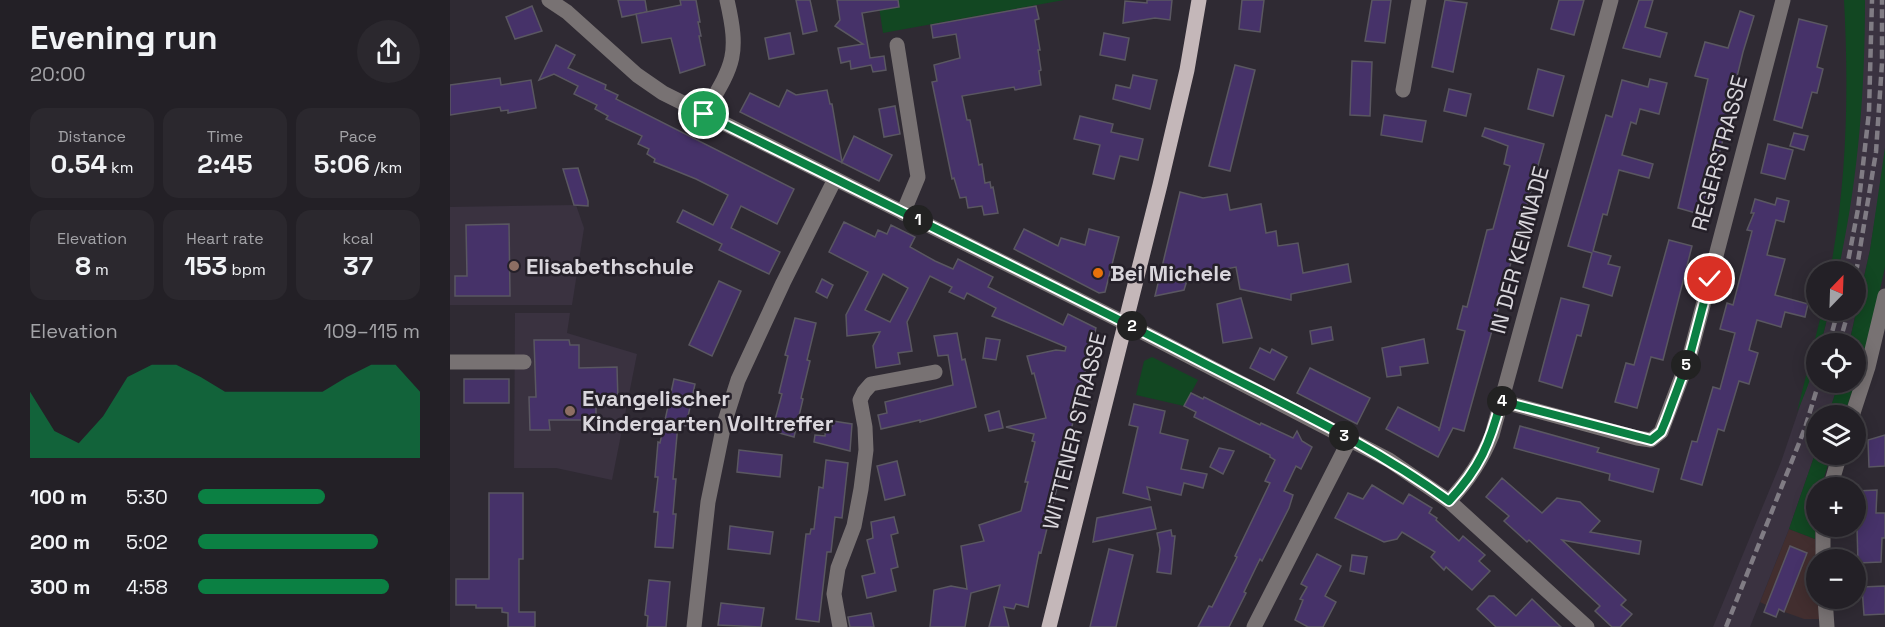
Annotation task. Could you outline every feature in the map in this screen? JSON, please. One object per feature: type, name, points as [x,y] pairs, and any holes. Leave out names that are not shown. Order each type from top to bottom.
[{"type":"main road","name":"WITTENER STRASSE","points":[[1049,627],[1160,185],[1187,70],[1198,0]]},
{"type":"street","points":[[549,0],[567,12],[637,75],[663,93],[1125,323],[1389,460],[1449,501],[1587,627]]},
{"type":"street","points":[[704,114],[724,79],[734,53],[733,27],[727,0]]},
{"type":"street","points":[[1403,90],[1419,0]]},
{"type":"street","name":"IN DER KEMNADE","points":[[1449,501],[1462,487],[1486,451],[1611,0]]},
{"type":"street","name":"REGERSTRASSE","points":[[1501,401],[1637,438],[1651,440],[1661,432],[1690,355],[1783,0]]},
{"type":"street","points":[[897,45],[918,177],[903,213]]},
{"type":"street","points":[[694,627],[708,502],[724,424],[738,380],[835,179]]},
{"type":"street","points":[[1856,405],[1868,367],[1885,296]]},
{"type":"street","points":[[450,362],[524,362]]},
{"type":"street","points":[[840,627],[834,594],[838,568],[854,526],[866,450],[860,400],[871,384],[935,372]]},
{"type":"street","points":[[1254,627],[1350,439]]},
{"type":"street","points":[[1826,609],[1827,627]]},
{"type":"shaded area","points":[[1865,0],[1885,0],[1885,148],[1866,268],[1866,261],[1840,261],[1849,211],[1860,117]]},
{"type":"shaded area","name":"Elisabethschule","points":[[576,205],[584,228],[572,305],[450,305],[450,207]]},
{"type":"shaded area","name":"Evangelischer Kindergarten Volltreffer","points":[[515,313],[570,313],[567,333],[637,354],[612,480],[556,468],[514,468]]},
{"type":"shaded area","points":[[1827,321],[1854,321],[1851,333],[1824,333]]},
{"type":"shaded area","points":[[1806,388],[1806,393],[1836,393],[1831,405],[1806,405],[1806,465],[1811,465],[1789,529],[1750,627],[1713,627],[1781,462]]},
{"type":"shaded area","points":[[1789,529],[1815,539],[1816,549],[1806,549],[1806,609],[1818,609],[1819,619],[1804,619],[1779,610],[1776,617],[1764,612],[1766,605],[1760,602]]},
{"type":"green space","points":[[878,0],[1064,0],[883,33]]},
{"type":"green space","points":[[1844,0],[1865,0],[1864,68],[1851,204],[1840,261],[1832,261],[1843,170],[1846,68]]},
{"type":"green space","points":[[1885,148],[1885,267],[1866,346],[1866,333],[1851,333],[1854,321],[1866,321],[1866,268]]},
{"type":"green space","points":[[1820,321],[1826,321],[1824,333],[1817,333]]},
{"type":"green space","points":[[1152,357],[1198,380],[1184,406],[1136,395],[1144,361]]},
{"type":"green space","points":[[1806,376],[1806,389],[1797,412]]},
{"type":"green space","points":[[1835,393],[1852,393],[1847,405],[1831,405]]},
{"type":"green space","points":[[1811,465],[1828,465],[1824,477],[1807,477]]},
{"type":"green space","points":[[1806,480],[1806,536],[1789,529]]},
{"type":"building","points":[[618,0],[645,0],[647,12],[622,17]]},
{"type":"building","points":[[680,0],[696,0],[700,22],[698,22],[701,36],[699,36],[705,65],[680,73],[671,38],[642,43],[636,14],[681,5]]},
{"type":"building","points":[[796,0],[810,0],[817,31],[803,34]]},
{"type":"building","points":[[837,0],[898,0],[899,7],[862,13],[870,58],[884,56],[886,70],[873,72],[871,65],[851,69],[850,61],[841,63],[838,48],[863,44],[835,26],[840,20]]},
{"type":"building","points":[[1147,0],[1172,0],[1170,20],[1155,18],[1123,23],[1125,1],[1147,3]]},
{"type":"building","points":[[1242,0],[1264,0],[1260,32],[1239,29]]},
{"type":"building","points":[[1372,0],[1391,0],[1385,43],[1365,41]]},
{"type":"building","points":[[1445,0],[1467,3],[1453,72],[1432,67]]},
{"type":"building","points":[[1559,0],[1584,0],[1574,35],[1551,29]]},
{"type":"building","points":[[1639,0],[1653,0],[1645,27],[1667,33],[1660,57],[1623,48]]},
{"type":"building","points":[[532,6],[542,31],[515,39],[506,17]]},
{"type":"building","points":[[1036,6],[1039,19],[1035,20],[1040,50],[1038,50],[1041,85],[962,96],[967,120],[970,120],[979,165],[982,164],[985,183],[990,182],[991,188],[993,187],[998,213],[984,215],[982,206],[968,208],[966,197],[960,198],[954,178],[952,179],[932,82],[937,81],[934,65],[960,58],[956,34],[933,38],[931,25]]},
{"type":"building","points":[[1740,11],[1754,16],[1703,215],[1678,208],[1708,79],[1695,76],[1705,42],[1728,48]]},
{"type":"building","points":[[1799,19],[1827,26],[1817,67],[1823,69],[1817,93],[1812,92],[1802,128],[1774,120]]},
{"type":"building","points":[[790,33],[794,54],[769,59],[765,38]]},
{"type":"building","points":[[1104,33],[1129,38],[1125,60],[1100,55]]},
{"type":"building","points":[[556,45],[575,55],[568,68],[606,85],[605,89],[618,95],[616,99],[794,189],[777,224],[741,206],[731,228],[780,252],[769,274],[719,250],[722,244],[677,222],[683,210],[713,225],[728,195],[654,162],[655,159],[647,154],[649,149],[638,144],[642,136],[606,119],[608,116],[595,109],[597,105],[574,94],[578,86],[554,74],[539,80]]},
{"type":"building","points":[[1352,61],[1372,62],[1370,116],[1350,115]]},
{"type":"building","points":[[1235,65],[1255,70],[1230,171],[1209,166]]},
{"type":"building","points":[[1538,69],[1564,76],[1553,116],[1528,109]]},
{"type":"building","points":[[1133,75],[1157,80],[1150,109],[1113,99],[1116,85],[1130,88]]},
{"type":"building","points":[[500,78],[501,85],[531,80],[536,108],[508,113],[508,110],[501,111],[500,107],[450,115],[450,85]]},
{"type":"building","points":[[1650,79],[1667,83],[1659,114],[1640,109],[1636,124],[1631,122],[1622,155],[1653,164],[1649,178],[1619,170],[1607,215],[1603,214],[1593,251],[1611,256],[1608,264],[1620,267],[1612,296],[1583,287],[1592,253],[1568,246],[1606,115],[1612,117],[1622,80],[1648,87]]},
{"type":"building","points":[[1449,89],[1471,94],[1466,116],[1444,111]]},
{"type":"building","points":[[787,90],[796,95],[827,90],[830,104],[832,104],[842,162],[854,136],[892,155],[879,181],[740,112],[750,93],[779,107]]},
{"type":"building","points":[[895,106],[900,134],[884,137],[879,109]]},
{"type":"building","points":[[1384,115],[1426,121],[1422,142],[1381,135]]},
{"type":"building","points":[[1080,116],[1113,124],[1111,132],[1143,139],[1138,160],[1120,156],[1114,179],[1093,174],[1100,145],[1074,139]]},
{"type":"building","points":[[1485,128],[1544,144],[1464,431],[1453,428],[1438,457],[1386,429],[1398,407],[1439,428],[1439,431],[1465,331],[1457,329],[1463,306],[1467,307],[1487,230],[1493,229],[1510,166],[1504,164],[1508,146],[1482,136]]},
{"type":"building","points":[[1794,133],[1808,136],[1804,150],[1790,146]]},
{"type":"building","points":[[1768,144],[1793,150],[1785,179],[1761,173]]},
{"type":"building","points":[[578,168],[588,206],[574,205],[563,169]]},
{"type":"building","points":[[1180,192],[1203,198],[1227,194],[1230,210],[1261,204],[1266,233],[1276,231],[1278,246],[1298,243],[1303,273],[1348,264],[1351,282],[1291,294],[1291,300],[1240,289],[1236,267],[1198,274],[1197,279],[1188,277],[1184,290],[1155,296]]},
{"type":"building","points":[[1777,198],[1789,201],[1784,222],[1776,220],[1767,255],[1785,259],[1775,295],[1806,303],[1805,317],[1785,312],[1781,327],[1757,320],[1749,350],[1758,353],[1749,384],[1739,381],[1724,431],[1718,429],[1702,485],[1681,479],[1692,441],[1697,442],[1713,387],[1720,389],[1735,333],[1720,329],[1727,303],[1733,305],[1752,231],[1747,230],[1754,213],[1751,213],[1755,199],[1775,205]]},
{"type":"building","points":[[844,222],[875,237],[878,230],[887,234],[891,225],[915,237],[910,247],[935,261],[953,269],[958,259],[993,277],[988,287],[1063,325],[1068,314],[1096,328],[1041,553],[1039,552],[1028,607],[1016,604],[1014,609],[1004,607],[1009,627],[989,627],[1000,585],[971,593],[965,627],[930,627],[934,590],[951,586],[967,589],[961,546],[984,541],[979,525],[1021,511],[1028,482],[1025,482],[1035,442],[1032,441],[1034,434],[1006,427],[1046,418],[1027,356],[1056,350],[1065,351],[1066,347],[992,316],[996,308],[967,293],[964,299],[949,292],[952,287],[930,276],[907,322],[912,351],[898,353],[900,364],[876,368],[873,346],[880,332],[847,336],[846,315],[868,272],[829,252]],"holes":[[[883,274],[908,288],[890,322],[865,310]]]},
{"type":"building","points":[[509,224],[510,296],[455,296],[455,276],[467,276],[466,225]]},
{"type":"building","points":[[1024,229],[1058,246],[1061,238],[1085,245],[1089,229],[1119,237],[1105,292],[1099,293],[1014,249]]},
{"type":"building","points":[[1669,240],[1692,246],[1663,360],[1651,357],[1637,408],[1615,402],[1626,363],[1634,365]]},
{"type":"building","points":[[822,279],[833,285],[827,298],[816,292]]},
{"type":"building","points":[[719,281],[741,291],[712,356],[689,345]]},
{"type":"building","points":[[1241,298],[1252,338],[1223,343],[1217,304]]},
{"type":"building","points":[[1561,298],[1589,305],[1581,336],[1577,335],[1562,388],[1539,381]]},
{"type":"building","points":[[795,318],[816,323],[807,360],[810,361],[794,437],[772,431],[782,394],[779,393],[788,356],[785,355]]},
{"type":"building","points":[[1331,327],[1333,340],[1312,344],[1310,331]]},
{"type":"building","points":[[957,333],[962,360],[965,359],[976,407],[920,422],[920,420],[881,429],[878,415],[887,413],[885,402],[953,385],[948,355],[938,356],[934,336]]},
{"type":"building","points":[[986,338],[1000,340],[996,360],[983,358]]},
{"type":"building","points":[[1424,339],[1428,363],[1400,367],[1401,375],[1387,377],[1382,348]]},
{"type":"building","points":[[534,340],[569,340],[570,345],[579,345],[579,368],[617,367],[618,401],[596,401],[596,420],[549,420],[550,430],[530,430],[529,397],[536,397]]},
{"type":"building","points":[[1260,348],[1270,353],[1272,349],[1287,357],[1274,380],[1250,368]]},
{"type":"building","points":[[1310,368],[1370,398],[1357,424],[1297,393]]},
{"type":"building","points":[[464,379],[509,379],[509,403],[464,403]]},
{"type":"building","points":[[674,379],[695,384],[686,426],[678,424],[673,479],[676,479],[673,514],[676,514],[673,548],[655,547],[658,512],[654,512],[658,477],[655,477],[658,442],[660,443]]},
{"type":"building","points":[[1191,393],[1293,438],[1297,431],[1302,441],[1312,447],[1301,469],[1296,466],[1284,491],[1293,495],[1289,508],[1262,561],[1260,559],[1229,627],[1198,627],[1209,606],[1212,607],[1237,557],[1235,556],[1270,483],[1265,481],[1275,460],[1270,455],[1194,417],[1196,412],[1184,406]]},
{"type":"building","points":[[1134,404],[1165,411],[1160,433],[1188,440],[1181,469],[1207,474],[1203,488],[1184,483],[1181,495],[1147,487],[1150,500],[1123,493],[1138,427],[1129,425]]},
{"type":"building","points":[[999,411],[1003,428],[989,431],[985,415]]},
{"type":"building","points":[[833,421],[852,424],[850,451],[814,442],[815,435],[825,436],[826,426],[832,426]]},
{"type":"building","points":[[1520,426],[1599,448],[1597,452],[1659,469],[1653,492],[1609,480],[1610,474],[1514,448]]},
{"type":"building","points":[[1885,435],[1885,466],[1869,467],[1868,440]]},
{"type":"building","points":[[1219,448],[1234,451],[1223,474],[1210,467]]},
{"type":"building","points":[[739,450],[782,455],[780,477],[737,472]]},
{"type":"building","points":[[826,460],[848,463],[842,518],[835,517],[831,552],[827,552],[819,622],[796,619],[806,534],[810,534],[811,529],[814,529],[819,487],[823,488]]},
{"type":"building","points":[[897,461],[905,495],[885,500],[877,466]]},
{"type":"building","points":[[1502,478],[1542,513],[1557,498],[1580,502],[1600,521],[1590,532],[1641,541],[1639,554],[1562,540],[1626,600],[1621,605],[1632,614],[1620,627],[1612,627],[1595,611],[1600,606],[1529,540],[1527,542],[1504,521],[1509,516],[1486,497]]},
{"type":"building","points":[[1372,485],[1403,504],[1409,494],[1432,508],[1429,513],[1437,518],[1436,520],[1459,541],[1463,536],[1485,555],[1479,561],[1490,571],[1472,590],[1446,567],[1444,570],[1431,557],[1435,552],[1402,532],[1397,539],[1384,542],[1335,518],[1348,493],[1363,499]]},
{"type":"building","points":[[1877,490],[1876,513],[1885,513],[1885,538],[1882,538],[1881,562],[1866,563],[1866,549],[1858,549],[1857,537],[1866,537],[1866,491]]},
{"type":"building","points":[[489,493],[523,493],[523,559],[519,559],[519,612],[535,612],[535,627],[508,627],[508,613],[502,612],[502,608],[456,605],[456,579],[489,579]]},
{"type":"building","points":[[1151,507],[1156,529],[1093,542],[1097,518]]},
{"type":"building","points":[[894,517],[898,533],[891,535],[898,567],[891,569],[896,591],[867,598],[862,576],[875,573],[867,540],[873,538],[871,522]]},
{"type":"building","points":[[730,526],[773,532],[770,554],[728,549]]},
{"type":"building","points":[[1171,530],[1172,536],[1175,536],[1171,574],[1157,572],[1160,549],[1157,533]]},
{"type":"building","points":[[1790,546],[1806,553],[1784,612],[1779,609],[1776,617],[1764,612]]},
{"type":"building","points":[[1109,549],[1133,555],[1116,627],[1090,627]]},
{"type":"building","points":[[1317,554],[1341,566],[1325,596],[1336,602],[1323,627],[1308,627],[1295,620],[1303,600],[1300,599],[1307,587],[1301,584]]},
{"type":"building","points":[[1352,555],[1367,557],[1364,574],[1350,571]]},
{"type":"building","points":[[649,580],[670,582],[666,627],[647,627],[648,616],[645,615]]},
{"type":"building","points":[[1885,586],[1885,614],[1864,615],[1866,587]]},
{"type":"building","points":[[1489,596],[1494,596],[1516,616],[1532,599],[1561,627],[1496,627],[1477,609]]},
{"type":"building","points":[[721,603],[764,608],[761,627],[718,625]]},
{"type":"building","points":[[871,613],[874,627],[850,627],[848,617]]},
{"type":"railway","points":[[1848,261],[1858,209],[1869,112],[1872,0]]},
{"type":"railway","points":[[1858,261],[1876,152],[1882,63],[1882,0]]},
{"type":"railway","points":[[1832,333],[1835,321]]},
{"type":"railway","points":[[1842,333],[1846,321]]},
{"type":"railway","points":[[1726,627],[1805,428],[1816,393]]},
{"type":"place","name":"Elisabethschule","points":[[514,266]]},
{"type":"place","name":"Bei Michele","points":[[1098,273]]},
{"type":"place","name":"Evangelischer Kindergarten Volltreffer","points":[[570,411]]},
{"type":"route","points":[[704,114],[1125,323],[1350,439],[1389,460],[1449,501],[1462,487],[1486,451],[1501,401],[1637,438],[1651,440],[1661,432],[1690,355],[1710,279]]}]
